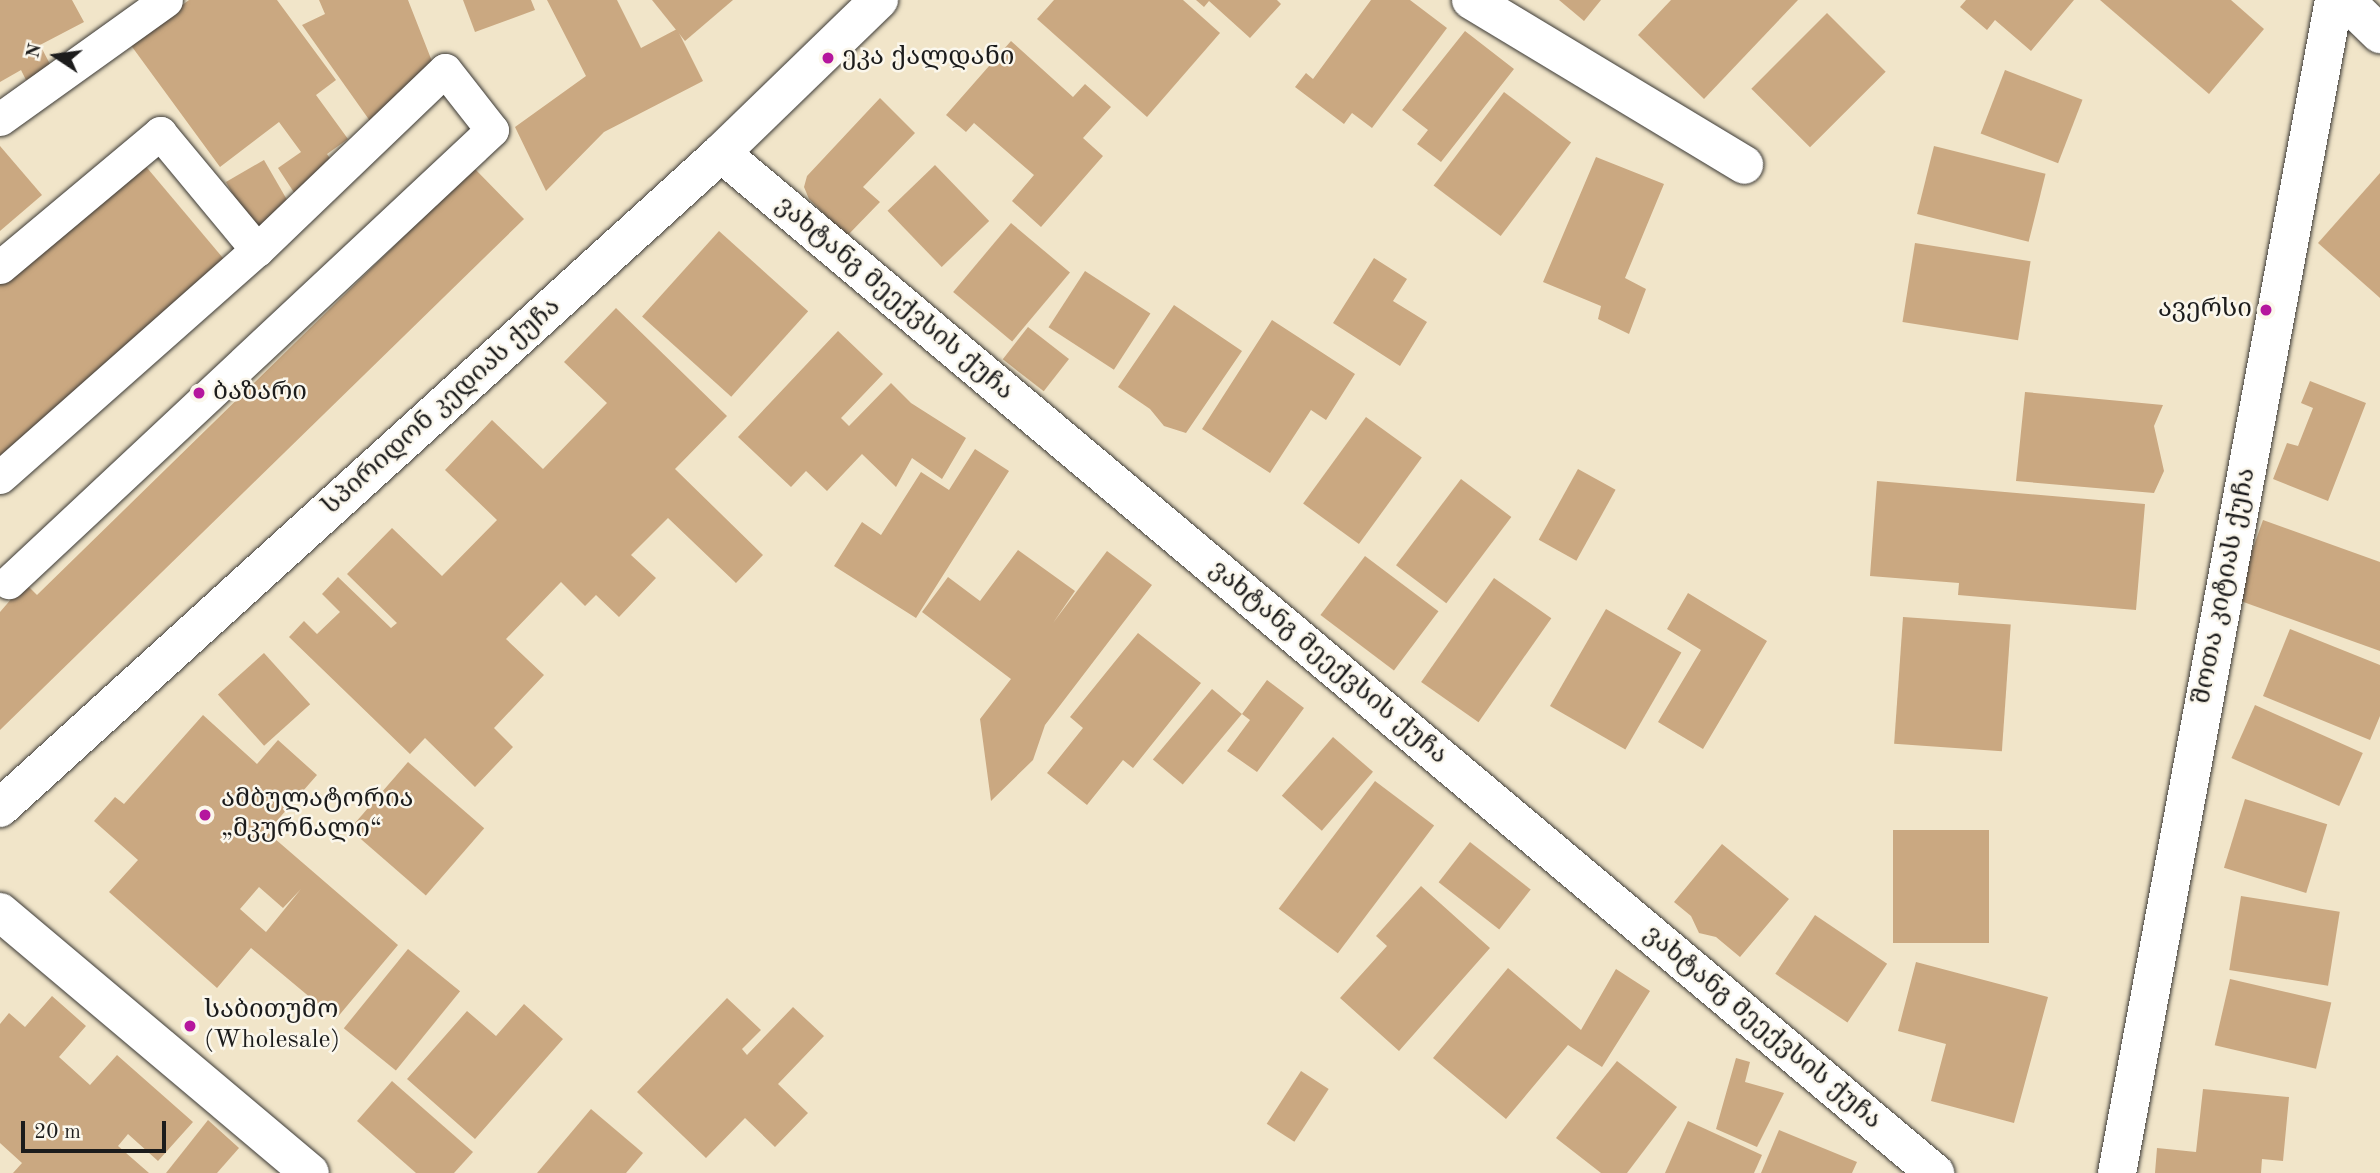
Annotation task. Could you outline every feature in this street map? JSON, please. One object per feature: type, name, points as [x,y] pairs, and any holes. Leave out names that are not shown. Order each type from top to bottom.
[{"type":"street","points":[[0,119],[166,0]]},
{"type":"street","name":"სპირიდონ კედიას ქუჩა","points":[[0,808],[721,153],[879,0]]},
{"type":"street","points":[[1471,0],[1744,165]]},
{"type":"street","name":"შოთა კიტიას ქუჩა","points":[[2117,1173],[2334,0]]},
{"type":"street","points":[[2345,0],[2380,34]]},
{"type":"street","points":[[0,477],[257,250],[445,69],[492,130],[9,582]]},
{"type":"street","points":[[0,267],[160,133],[257,250]]},
{"type":"street","name":"ვახტანგ მეექვსის ქუჩა","points":[[721,153],[1935,1173]]},
{"type":"street","points":[[0,912],[310,1173]]},
{"type":"building","points":[[0,0],[72,0],[84,22],[40,45],[51,66],[26,80],[21,70],[0,82]]},
{"type":"building","points":[[189,0],[277,0],[336,80],[316,95],[348,139],[327,154],[336,167],[295,194],[278,168],[301,152],[279,122],[220,167],[130,44]]},
{"type":"building","points":[[319,0],[408,0],[435,69],[370,121],[302,25],[325,14]]},
{"type":"building","points":[[463,0],[531,0],[535,10],[475,32]]},
{"type":"building","points":[[547,0],[617,0],[641,48],[677,29],[703,81],[604,132],[546,191],[515,127],[586,76]]},
{"type":"building","points":[[652,0],[733,0],[685,41]]},
{"type":"building","points":[[1054,0],[1183,0],[1220,33],[1147,117],[1037,19]]},
{"type":"building","points":[[1196,0],[1277,0],[1281,4],[1250,38],[1209,1],[1204,7]]},
{"type":"building","points":[[1371,0],[1410,0],[1447,28],[1372,128],[1352,113],[1344,124],[1295,87],[1306,73],[1313,79]]},
{"type":"building","points":[[1559,0],[1601,0],[1584,21]]},
{"type":"building","points":[[1671,0],[1798,0],[1704,99],[1638,35]]},
{"type":"building","points":[[1966,0],[2074,0],[2031,51],[1995,20],[1987,30],[1960,7]]},
{"type":"building","points":[[2100,0],[2231,0],[2264,29],[2209,94]]},
{"type":"building","points":[[1827,13],[1886,72],[1810,147],[1751,89]]},
{"type":"building","points":[[1465,31],[1514,69],[1441,162],[1417,144],[1428,130],[1402,110]]},
{"type":"building","points":[[1011,41],[1073,97],[1085,84],[1111,107],[1083,138],[1103,156],[1041,227],[1012,201],[1034,175],[974,123],[966,132],[946,115]]},
{"type":"building","points":[[2005,70],[2082,100],[2058,163],[1981,133]]},
{"type":"building","points":[[1504,92],[1571,143],[1501,236],[1434,185]]},
{"type":"building","points":[[880,98],[915,133],[863,187],[880,202],[847,236],[809,199],[804,187],[807,176]]},
{"type":"building","points":[[0,146],[42,195],[0,231]]},
{"type":"building","points":[[1934,146],[2046,174],[2029,242],[1917,214]]},
{"type":"building","points":[[1596,157],[1664,184],[1625,278],[1646,289],[1629,334],[1598,319],[1601,306],[1543,282]]},
{"type":"building","points":[[264,160],[292,208],[254,230],[226,182]]},
{"type":"building","points":[[143,163],[228,264],[0,457],[0,284]]},
{"type":"building","points":[[935,165],[989,221],[942,267],[888,211]]},
{"type":"building","points":[[474,168],[524,219],[0,730],[0,612],[25,583],[37,595]]},
{"type":"building","points":[[2380,173],[2380,298],[2318,243]]},
{"type":"building","points":[[1011,223],[1070,272],[1012,341],[953,292]]},
{"type":"building","points":[[719,231],[808,311],[731,397],[642,316]]},
{"type":"building","points":[[1915,243],[2031,261],[2018,340],[1902,322]]},
{"type":"building","points":[[1374,258],[1407,279],[1393,301],[1427,322],[1400,366],[1333,323]]},
{"type":"building","points":[[1085,271],[1150,313],[1114,370],[1049,327]]},
{"type":"building","points":[[1174,305],[1242,351],[1186,433],[1164,426],[1150,409],[1118,387]]},
{"type":"building","points":[[616,308],[727,416],[675,469],[763,555],[736,583],[668,518],[631,555],[656,578],[619,617],[596,595],[585,606],[561,582],[506,639],[544,675],[494,728],[513,747],[475,787],[425,738],[410,754],[289,637],[304,621],[317,634],[340,612],[322,594],[338,577],[391,628],[397,623],[347,574],[392,528],[442,576],[497,520],[445,470],[492,420],[543,469],[607,403],[564,362]]},
{"type":"building","points":[[1272,320],[1355,374],[1326,420],[1311,410],[1270,473],[1202,429]]},
{"type":"building","points":[[1028,327],[1069,359],[1044,391],[1003,359]]},
{"type":"building","points":[[838,331],[883,374],[841,418],[849,426],[891,383],[911,403],[966,438],[942,479],[912,458],[896,487],[862,454],[827,491],[806,471],[791,487],[738,437]]},
{"type":"building","points":[[2310,381],[2366,403],[2328,501],[2273,479],[2287,443],[2298,446],[2313,408],[2301,403]]},
{"type":"building","points":[[2025,392],[2163,405],[2154,426],[2164,471],[2154,493],[2016,481]]},
{"type":"building","points":[[1366,417],[1422,458],[1359,544],[1303,504]]},
{"type":"building","points":[[975,449],[1009,471],[916,618],[834,566],[862,522],[881,535],[921,472],[949,490]]},
{"type":"building","points":[[1578,469],[1616,490],[1576,561],[1539,540]]},
{"type":"building","points":[[1461,479],[1511,517],[1446,603],[1396,565]]},
{"type":"building","points":[[1877,481],[2145,504],[2136,610],[1958,595],[1959,583],[1870,576]]},
{"type":"building","points":[[2263,520],[2380,562],[2380,651],[2235,599]]},
{"type":"building","points":[[1018,550],[1075,591],[1053,623],[1107,551],[1152,585],[1045,725],[1033,760],[991,801],[980,719],[1011,679],[922,612],[948,577],[980,601]]},
{"type":"building","points":[[1365,556],[1438,611],[1394,670],[1320,615]]},
{"type":"building","points":[[1494,578],[1551,618],[1478,722],[1421,682]]},
{"type":"building","points":[[1688,593],[1767,641],[1703,749],[1658,722],[1701,650],[1667,629]]},
{"type":"building","points":[[1606,609],[1681,652],[1625,749],[1550,706]]},
{"type":"building","points":[[1903,617],[2011,625],[2002,751],[1894,744]]},
{"type":"building","points":[[2290,629],[2380,665],[2380,716],[2370,740],[2263,696]]},
{"type":"building","points":[[1138,633],[1201,683],[1133,768],[1123,760],[1087,805],[1047,773],[1083,728],[1070,717]]},
{"type":"building","points":[[264,653],[310,704],[264,746],[218,694]]},
{"type":"building","points":[[1267,680],[1304,708],[1257,772],[1227,751],[1250,720],[1242,714]]},
{"type":"building","points":[[1212,689],[1242,714],[1183,785],[1153,759]]},
{"type":"building","points":[[2255,705],[2363,753],[2339,806],[2231,758]]},
{"type":"building","points":[[203,715],[257,764],[278,740],[317,775],[267,832],[398,945],[336,1019],[251,948],[217,988],[109,892],[138,860],[94,821],[115,797],[124,804]],"holes":[[[259,887],[283,908],[301,889],[266,932],[240,909]]]},
{"type":"building","points":[[1333,737],[1373,772],[1322,831],[1282,796]]},
{"type":"building","points":[[408,762],[484,828],[426,895],[350,829]]},
{"type":"building","points":[[1375,781],[1434,826],[1338,953],[1279,909]]},
{"type":"building","points":[[2245,799],[2327,824],[2306,893],[2224,868]]},
{"type":"building","points":[[1893,830],[1989,830],[1989,943],[1893,943]]},
{"type":"building","points":[[1470,842],[1531,889],[1499,930],[1439,882]]},
{"type":"building","points":[[1722,844],[1789,899],[1740,957],[1716,937],[1699,933],[1691,916],[1674,902]]},
{"type":"building","points":[[1421,886],[1490,948],[1399,1051],[1340,998],[1387,946],[1376,936]]},
{"type":"building","points":[[2241,896],[2340,912],[2328,986],[2229,970]]},
{"type":"building","points":[[1815,915],[1887,964],[1847,1023],[1775,974]]},
{"type":"building","points":[[408,949],[460,991],[396,1070],[344,1028]]},
{"type":"building","points":[[1916,962],[2048,997],[2014,1123],[1931,1101],[1946,1044],[1898,1031]]},
{"type":"building","points":[[1508,968],[1581,1030],[1616,969],[1650,991],[1602,1067],[1568,1045],[1506,1119],[1433,1058]]},
{"type":"building","points":[[2230,979],[2331,1002],[2316,1069],[2215,1045]]},
{"type":"building","points":[[52,996],[86,1026],[59,1057],[90,1085],[117,1055],[193,1122],[158,1161],[128,1134],[118,1146],[149,1173],[13,1173],[22,1163],[0,1143],[0,1024],[9,1013],[25,1027]]},
{"type":"building","points":[[727,998],[761,1030],[742,1049],[747,1055],[793,1007],[824,1036],[778,1084],[808,1113],[775,1147],[745,1118],[706,1158],[637,1092]]},
{"type":"building","points":[[524,1004],[563,1039],[475,1139],[407,1079],[467,1011],[496,1036]]},
{"type":"building","points":[[1736,1058],[1750,1062],[1745,1082],[1784,1093],[1757,1147],[1716,1129]]},
{"type":"building","points":[[1617,1061],[1677,1107],[1627,1173],[1601,1173],[1556,1138]]},
{"type":"building","points":[[1301,1071],[1329,1089],[1294,1142],[1267,1124]]},
{"type":"building","points":[[392,1081],[473,1152],[454,1173],[416,1173],[357,1121]]},
{"type":"building","points":[[2203,1089],[2289,1097],[2283,1161],[2262,1159],[2261,1173],[2155,1173],[2157,1148],[2196,1152]]},
{"type":"building","points":[[591,1109],[643,1153],[626,1173],[537,1173]]},
{"type":"building","points":[[208,1120],[239,1148],[217,1173],[166,1173]]},
{"type":"building","points":[[1688,1121],[1762,1155],[1754,1173],[1665,1173]]},
{"type":"building","points":[[1779,1130],[1857,1162],[1852,1173],[1761,1173]]},
{"type":"place","name":"ეკა ქალდანი","points":[[828,58]]},
{"type":"place","name":"ავერსი","points":[[2266,310]]},
{"type":"place","name":"ბაზარი","points":[[199,393]]},
{"type":"place","name":"ამბულატორია „მკურნალი“","points":[[205,815]]},
{"type":"place","name":"საბითუმო (Wholesale)","points":[[190,1026]]}]
